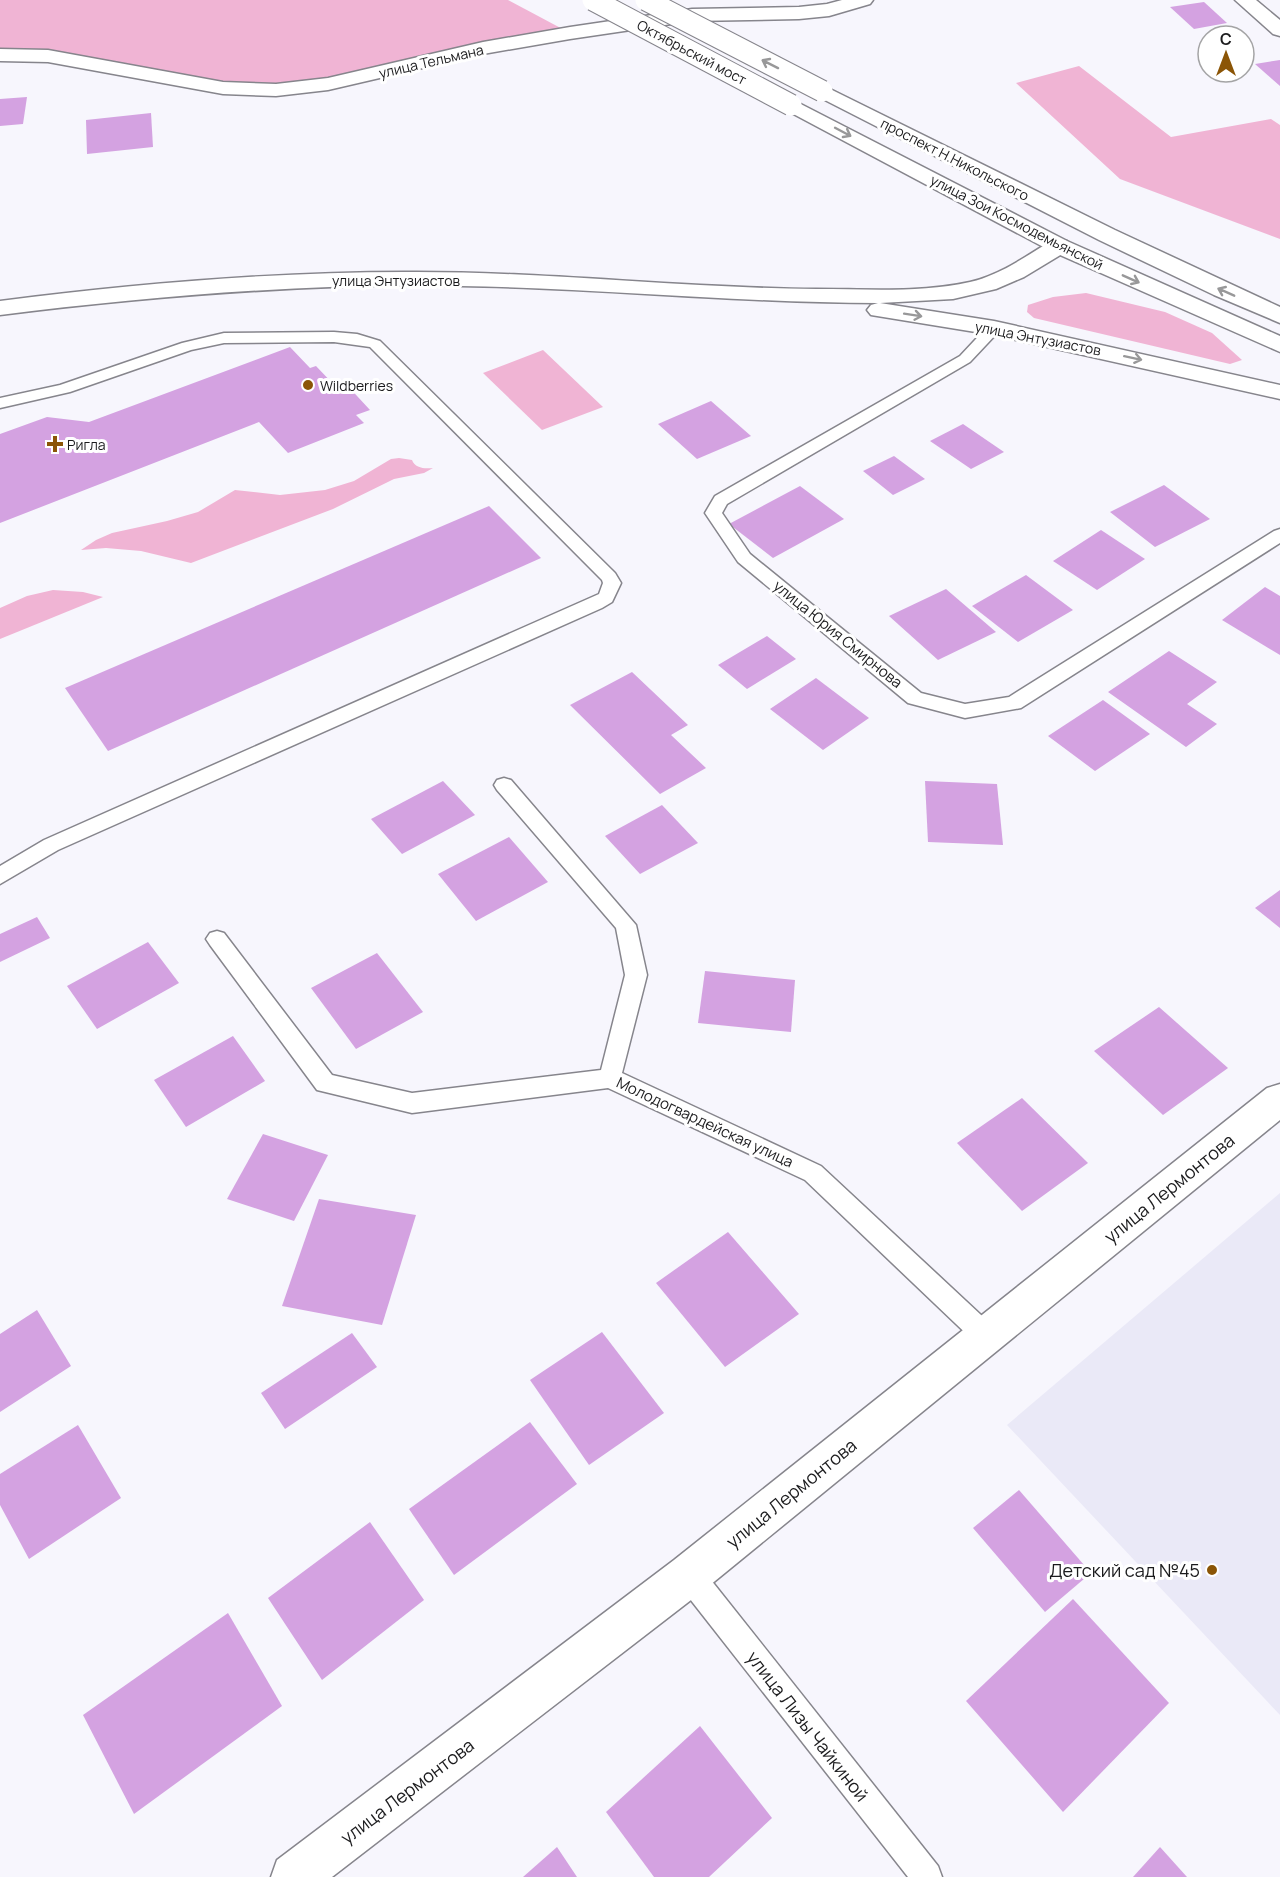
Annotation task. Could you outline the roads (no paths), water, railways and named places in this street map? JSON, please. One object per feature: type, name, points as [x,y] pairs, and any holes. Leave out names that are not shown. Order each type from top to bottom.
[{"type":"main road","name":"Октябрьский мост","points":[[593,0],[791,105]]},
{"type":"main road","name":"Октябрьский мост","points":[[646,0],[822,91]]},
{"type":"main road","name":"улица Тельмана","points":[[0,55],[48,56],[223,87],[276,90],[328,84],[483,48],[570,33],[692,15],[799,13],[829,10],[863,0]]},
{"type":"main road","points":[[1245,0],[1280,30]]},
{"type":"main road","name":"проспект Н.Никольского","points":[[822,91],[1088,226]]},
{"type":"main road","name":"улица Зои Космодемьянской","points":[[791,105],[1059,246],[1280,345]]},
{"type":"main road","name":"улица Зои Космодемьянской","points":[[1088,226],[1280,316]]},
{"type":"main road","name":"улица Энтузиастов","points":[[0,308],[204,286],[350,279],[462,279],[587,283],[793,296],[890,296],[961,291],[1002,279],[1059,246],[1088,226]]},
{"type":"main road","name":"улица Энтузиастов","points":[[793,296],[994,328],[1280,392]]},
{"type":"main road","name":"улица Лермонтова","points":[[294,1877],[689,1575],[1280,1099]]},
{"type":"lane","name":"улица Юрия Смирнова","points":[[994,328],[965,359],[721,500],[713,513],[744,558],[915,698],[965,711],[1014,703],[1280,535]]},
{"type":"lane","points":[[0,404],[64,389],[187,346],[224,338],[334,337],[366,341],[375,344],[609,577],[612,584],[606,598],[596,604],[51,845],[0,876]]},
{"type":"lane","points":[[504,785],[626,925],[636,975],[610,1078]]},
{"type":"lane","name":"Молодогвардейская улица","points":[[217,939],[325,1083],[412,1103],[610,1078],[813,1173],[986,1336]]},
{"type":"lane","name":"улица Лизы Чайкиной","points":[[689,1575],[927,1877]]},
{"type":"place","name":"Wildberries","points":[[308,385]]},
{"type":"place","name":"Ригла","points":[[55,444]]},
{"type":"place","name":"Детский сад №45","points":[[1212,1570]]}]
